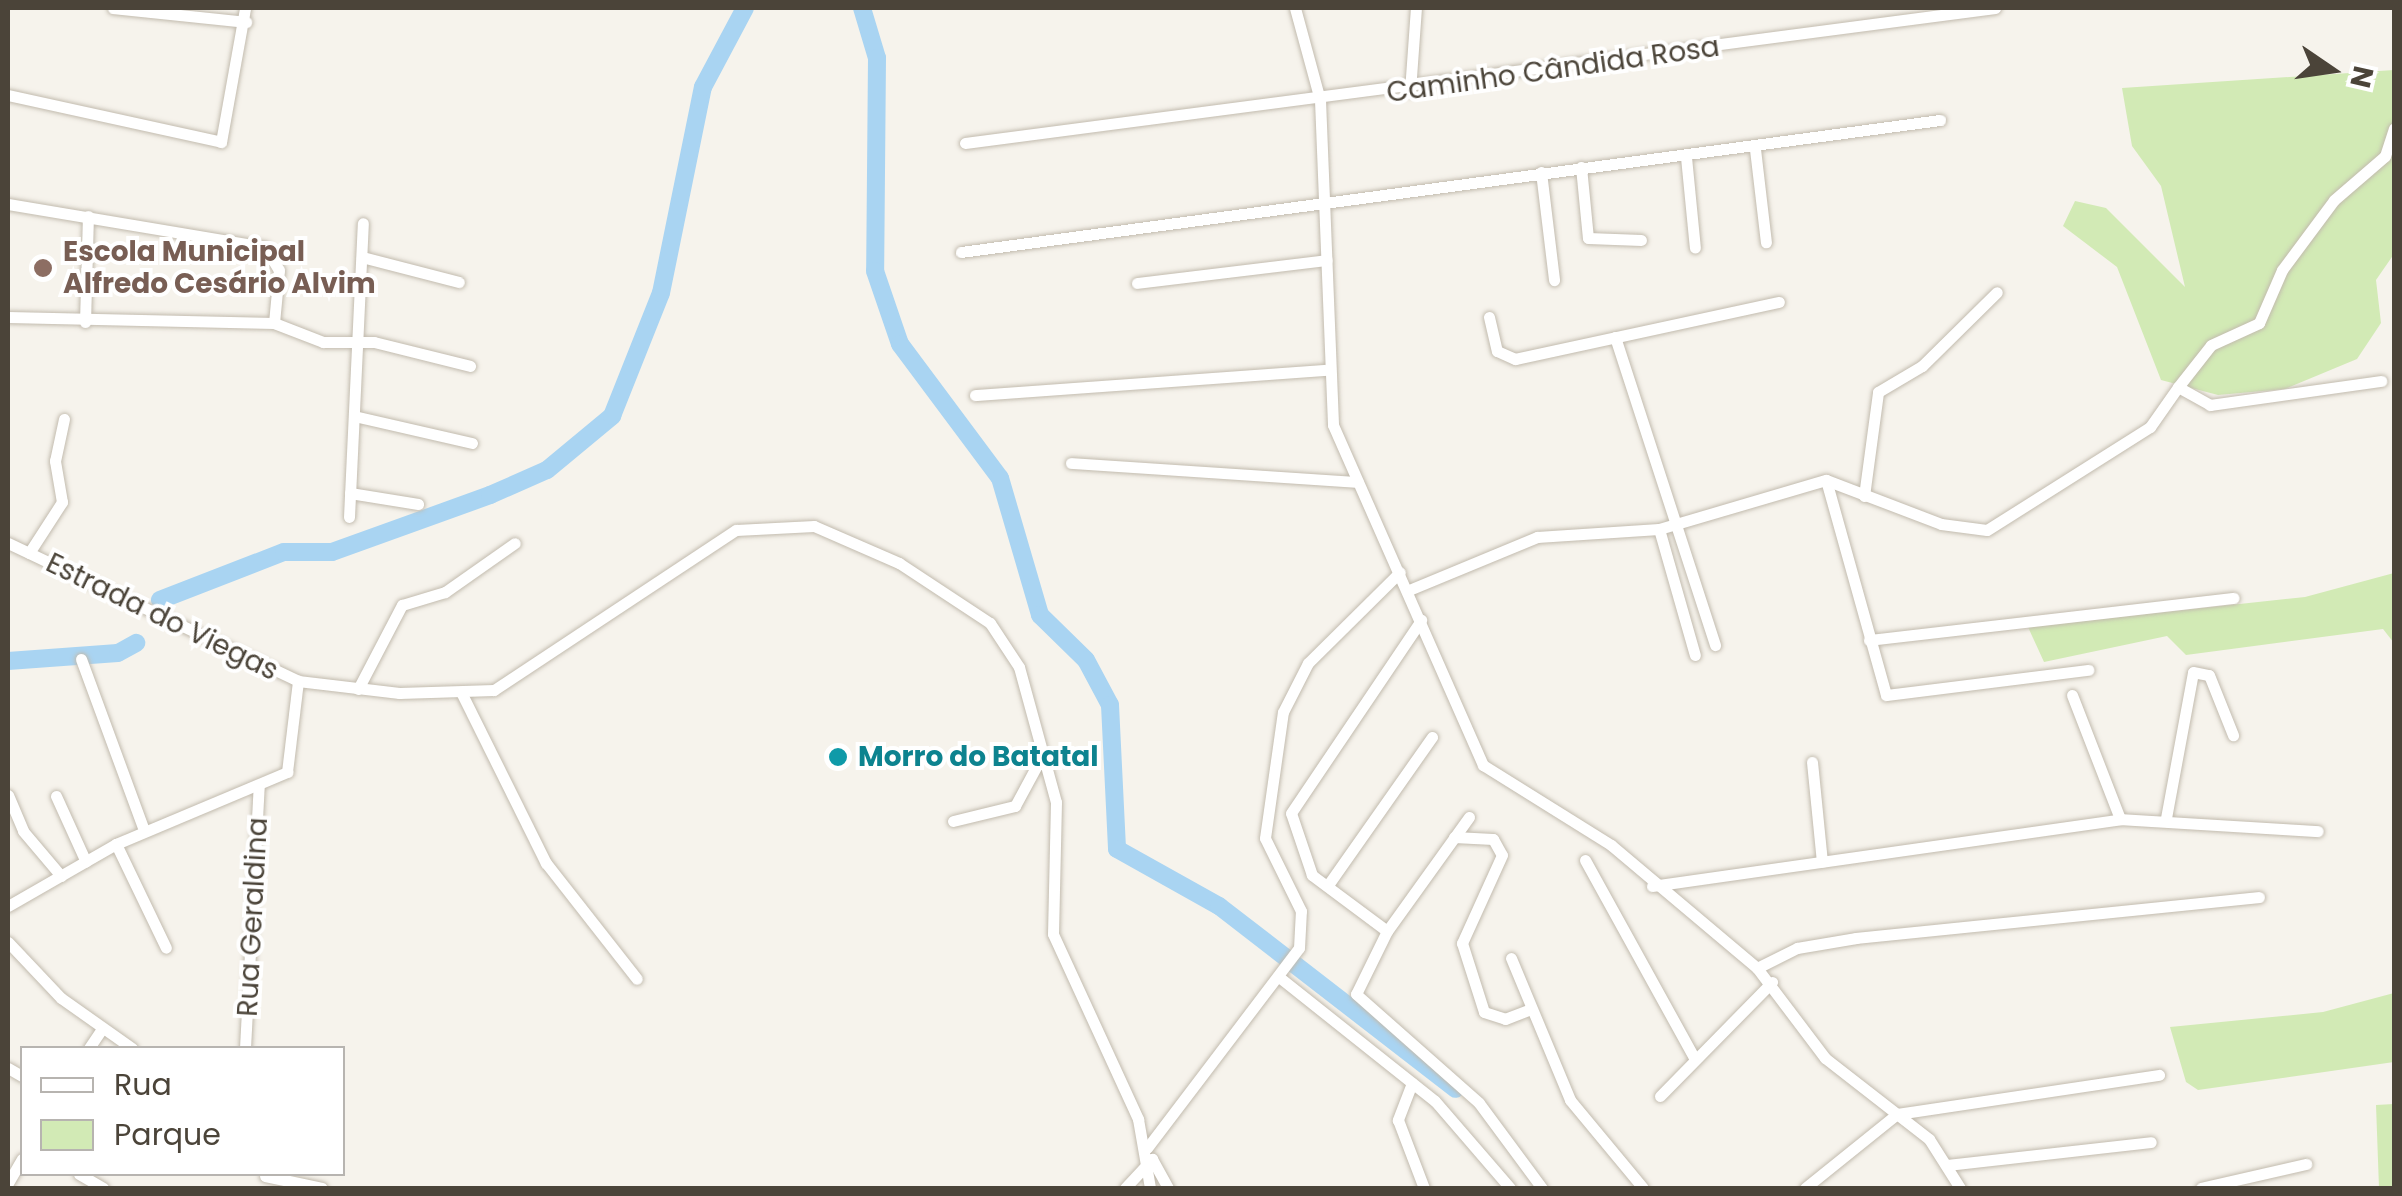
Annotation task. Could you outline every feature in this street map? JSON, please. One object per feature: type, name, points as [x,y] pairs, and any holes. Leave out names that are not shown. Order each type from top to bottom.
[{"type":"street","points":[[113,8],[246,22]]},
{"type":"street","points":[[8,95],[222,142],[246,22],[245,8]]},
{"type":"street","points":[[1294,8],[1320,100],[1328,202],[1325,370],[1333,426],[1409,590],[1483,765],[1524,799],[1611,845],[1652,886],[1772,982],[1825,1058],[1898,1114],[1947,1166],[1960,1188]]},
{"type":"street","points":[[1410,91],[1416,8]]},
{"type":"street","name":"Caminho Cândida Rosa","points":[[965,143],[1410,91],[1995,8]]},
{"type":"street","points":[[961,252],[1541,172],[1755,149],[1940,120]]},
{"type":"street","points":[[1409,590],[1537,536],[1659,530],[1826,480],[1864,496],[1987,530],[2150,427],[2211,345],[2259,322],[2282,270],[2334,200],[2384,156],[2394,128]]},
{"type":"street","points":[[1755,149],[1766,242]]},
{"type":"street","points":[[1686,157],[1695,248]]},
{"type":"street","points":[[1581,167],[1588,238],[1641,240]]},
{"type":"street","points":[[1541,172],[1554,280]]},
{"type":"street","points":[[8,204],[265,247],[279,270],[274,323]]},
{"type":"street","points":[[85,322],[88,216]]},
{"type":"street","points":[[349,517],[363,223]]},
{"type":"street","points":[[362,257],[458,282]]},
{"type":"street","points":[[1137,284],[1327,260]]},
{"type":"street","points":[[1864,496],[1878,392],[1922,366],[1998,292]]},
{"type":"street","points":[[1488,318],[1497,351],[1509,358],[1779,302]]},
{"type":"street","points":[[8,318],[274,323],[356,346],[470,366]]},
{"type":"street","points":[[1615,338],[1715,645]]},
{"type":"street","points":[[975,395],[1325,370]]},
{"type":"street","points":[[2178,387],[2210,405],[2381,381]]},
{"type":"street","points":[[354,416],[472,443]]},
{"type":"street","points":[[29,553],[62,502],[55,461],[64,419]]},
{"type":"street","points":[[1072,462],[1357,482]]},
{"type":"street","points":[[1826,480],[1886,694],[2088,670]]},
{"type":"street","points":[[350,494],[418,504]]},
{"type":"street","name":"Estrada do Viegas","points":[[8,542],[298,682],[462,694],[528,671],[620,600],[736,530],[814,526],[866,544],[990,623],[1019,668],[1059,827],[1054,934],[1106,1036],[1147,1154],[1168,1188]]},
{"type":"street","points":[[1659,530],[1695,656]]},
{"type":"street","points":[[358,689],[402,605],[445,592],[516,544]]},
{"type":"street","points":[[1125,1188],[1299,948],[1302,911],[1264,838],[1283,712],[1308,663],[1400,572]]},
{"type":"street","points":[[1868,640],[2234,598]]},
{"type":"street","points":[[1388,931],[1305,864],[1290,828],[1295,798],[1420,620]]},
{"type":"street","points":[[82,660],[144,830]]},
{"type":"street","points":[[2166,818],[2193,672],[2209,675],[2233,735]]},
{"type":"street","points":[[8,906],[144,830],[259,785],[292,765],[298,682]]},
{"type":"street","points":[[462,694],[546,863],[637,979]]},
{"type":"street","points":[[2072,696],[2120,819]]},
{"type":"street","points":[[1328,885],[1432,738]]},
{"type":"street","points":[[953,821],[1016,806],[1043,754]]},
{"type":"street","points":[[1812,762],[1822,862]]},
{"type":"street","name":"Rua Geraldina","points":[[245,1046],[259,785]]},
{"type":"street","points":[[8,795],[23,831],[62,876]]},
{"type":"street","points":[[56,796],[86,862]]},
{"type":"street","points":[[1469,816],[1388,931],[1358,981],[1358,1002],[1454,1082],[1542,1188]]},
{"type":"street","points":[[1652,886],[2120,819],[2166,818],[2318,831]]},
{"type":"street","points":[[1454,837],[1493,839],[1502,855],[1462,943],[1484,1012],[1505,1020],[1529,1010]]},
{"type":"street","points":[[116,844],[166,948]]},
{"type":"street","points":[[1585,860],[1695,1059]]},
{"type":"street","points":[[1756,968],[1840,941],[2259,897]]},
{"type":"street","points":[[8,942],[101,1030],[129,1046]]},
{"type":"street","points":[[1511,958],[1529,1010],[1570,1100],[1643,1188]]},
{"type":"street","points":[[1281,975],[1435,1101],[1510,1188]]},
{"type":"street","points":[[1660,1096],[1772,982]]},
{"type":"street","points":[[90,1046],[101,1030]]},
{"type":"street","points":[[1805,1188],[1898,1114],[2159,1074]]},
{"type":"street","points":[[1435,1101],[1454,1082]]},
{"type":"street","points":[[1412,1083],[1398,1120],[1424,1188]]},
{"type":"street","points":[[1947,1166],[2151,1142]]},
{"type":"street","name":"Estrada do Viegas","points":[[1147,1154],[1150,1188]]},
{"type":"street","points":[[2201,1188],[2306,1164]]},
{"type":"street","points":[[268,1176],[322,1188]]},
{"type":"green space","points":[[2394,70],[2394,254],[2376,280],[2381,323],[2357,359],[2285,389],[2218,395],[2161,380],[2117,267],[2063,226],[2075,201],[2106,208],[2185,287],[2161,186],[2132,146],[2122,88]]},
{"type":"green space","points":[[2394,573],[2394,643],[2383,629],[2186,655],[2167,636],[2044,662],[2028,627],[2305,597]]},
{"type":"green space","points":[[2394,993],[2394,1062],[2198,1090],[2186,1082],[2170,1027],[2323,1012]]},
{"type":"green space","points":[[2394,1104],[2394,1188],[2379,1188],[2376,1105]]},
{"type":"waterway","points":[[160,600],[284,552],[332,552],[490,495],[547,470],[612,416],[661,293],[703,87],[745,8]]},
{"type":"waterway","points":[[862,8],[877,58],[875,271],[900,344],[1000,478],[1040,615],[1086,660],[1110,705],[1117,849],[1219,906],[1456,1089]]},
{"type":"waterway","points":[[8,661],[118,653],[136,643]]},
{"type":"place","name":"Escola Municipal Alfredo Cesário Alvim","points":[[43,268]]},
{"type":"place","name":"Morro do Batatal","points":[[838,757]]}]
